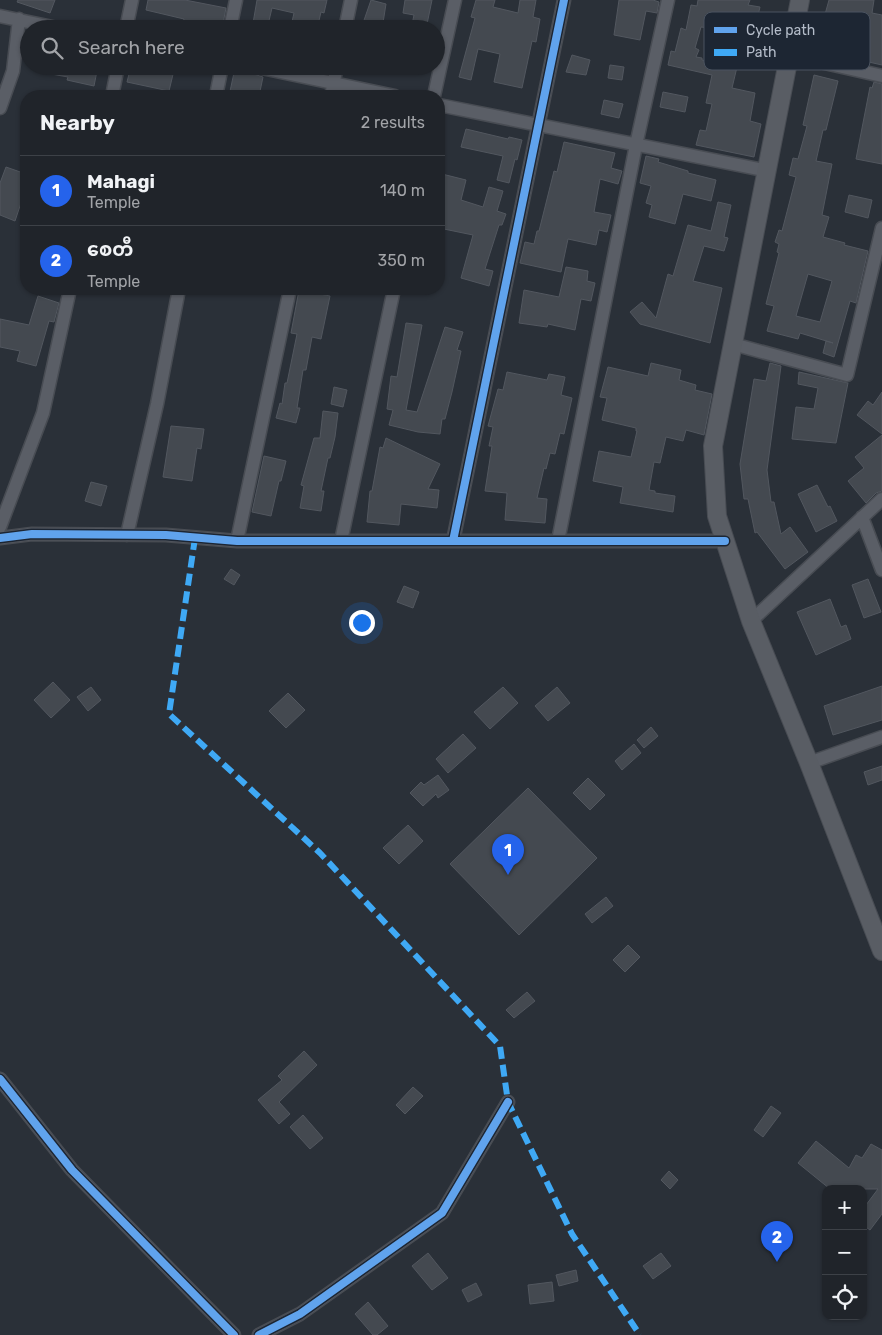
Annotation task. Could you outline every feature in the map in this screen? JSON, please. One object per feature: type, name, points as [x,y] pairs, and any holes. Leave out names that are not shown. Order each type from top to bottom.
[{"type":"main road","points":[[786,70],[713,446],[717,516],[751,621],[809,763],[882,951]]},
{"type":"street","points":[[128,20],[132,0]]},
{"type":"street","points":[[232,20],[236,0]]},
{"type":"street","points":[[347,20],[351,0]]},
{"type":"street","points":[[445,46],[455,0]]},
{"type":"street","points":[[453,541],[564,0]]},
{"type":"street","points":[[558,541],[636,145],[668,0]]},
{"type":"street","points":[[0,16],[23,20]]},
{"type":"street","points":[[0,108],[13,71],[19,19]]},
{"type":"street","points":[[855,70],[882,76]]},
{"type":"street","points":[[113,90],[116,75]]},
{"type":"street","points":[[217,90],[220,75]]},
{"type":"street","points":[[282,75],[332,90],[335,75]]},
{"type":"street","points":[[435,90],[439,75]]},
{"type":"street","points":[[445,106],[768,171]]},
{"type":"street","points":[[733,344],[847,375],[882,228]]},
{"type":"street","points":[[0,528],[44,413],[69,295]]},
{"type":"street","points":[[127,535],[157,404],[178,295]]},
{"type":"street","points":[[237,540],[289,295]]},
{"type":"street","points":[[341,541],[393,295]]},
{"type":"street","points":[[751,621],[882,499]]},
{"type":"street","points":[[862,518],[882,570]]},
{"type":"street","points":[[0,538],[32,534],[166,535],[237,540],[725,542]]},
{"type":"street","points":[[809,763],[882,737]]},
{"type":"street","points":[[0,1079],[72,1170],[234,1335]]},
{"type":"street","points":[[259,1335],[300,1314],[442,1213],[508,1102]]},
{"type":"building","points":[[18,0],[55,0],[50,13],[17,2]]},
{"type":"building","points":[[148,0],[185,0],[226,8],[224,20],[184,20],[146,10]]},
{"type":"building","points":[[257,0],[327,0],[324,13],[321,12],[319,20],[292,20],[294,13],[272,8],[269,20],[254,20]]},
{"type":"building","points":[[371,0],[386,4],[383,20],[364,20]]},
{"type":"building","points":[[405,0],[432,0],[428,20],[413,20],[414,15],[403,13]]},
{"type":"building","points":[[476,0],[495,0],[493,7],[518,13],[520,0],[536,0],[533,17],[540,19],[536,42],[532,41],[522,88],[494,82],[500,54],[478,49],[471,80],[459,77],[475,18],[471,17]]},
{"type":"building","points":[[619,0],[653,0],[659,2],[657,13],[646,11],[640,40],[614,35]]},
{"type":"building","points":[[698,0],[750,0],[748,5],[760,7],[759,12],[704,12],[704,27],[701,27],[695,48],[699,50],[696,57],[704,60],[704,70],[736,70],[732,88],[755,93],[750,121],[761,124],[754,157],[696,145],[700,130],[706,131],[712,104],[706,103],[712,75],[668,65],[671,51],[675,52],[681,28],[686,30],[691,5],[697,6]]},
{"type":"building","points":[[829,0],[874,0],[872,13],[882,15],[882,65],[870,62],[870,12],[826,12]]},
{"type":"building","points":[[572,55],[590,60],[586,75],[566,72]]},
{"type":"building","points":[[610,65],[624,67],[622,80],[608,78]]},
{"type":"building","points":[[57,75],[96,75],[94,86],[67,80],[68,77]]},
{"type":"building","points":[[129,75],[173,75],[169,90],[127,82]]},
{"type":"building","points":[[234,75],[257,75],[263,77],[260,90],[230,90]]},
{"type":"building","points":[[814,75],[838,81],[816,161],[832,164],[822,215],[829,217],[823,237],[868,251],[856,303],[850,301],[834,357],[823,353],[826,341],[833,343],[800,333],[798,339],[767,331],[774,306],[766,304],[779,253],[777,252],[779,244],[775,242],[779,230],[782,231],[796,177],[789,175],[793,158],[798,159],[807,126],[803,125]],"holes":[[[808,274],[832,281],[820,322],[796,316]]]},
{"type":"building","points":[[874,82],[882,84],[882,164],[856,159],[870,87],[872,88]]},
{"type":"building","points":[[663,92],[688,97],[685,112],[660,107]]},
{"type":"building","points":[[604,100],[623,104],[619,118],[601,114]]},
{"type":"building","points":[[466,129],[508,139],[509,137],[522,140],[509,183],[497,180],[503,156],[461,147]]},
{"type":"building","points":[[564,142],[615,153],[611,168],[622,171],[618,184],[600,179],[594,212],[611,215],[607,232],[599,230],[596,245],[568,239],[561,272],[520,263],[525,242],[534,244],[537,231],[539,231],[554,171],[557,172]]},
{"type":"building","points":[[646,156],[659,159],[658,162],[688,171],[688,173],[716,180],[711,201],[683,194],[675,224],[649,217],[652,205],[646,203],[651,186],[640,183]]},
{"type":"building","points":[[6,167],[20,172],[20,206],[15,221],[0,215],[0,183]]},
{"type":"building","points":[[445,175],[466,180],[461,200],[483,207],[489,187],[503,191],[497,211],[506,214],[502,225],[499,225],[485,269],[493,271],[489,286],[461,278],[473,235],[445,229]]},
{"type":"building","points":[[849,195],[872,200],[868,218],[845,212]]},
{"type":"building","points":[[718,202],[731,205],[724,237],[728,238],[724,251],[704,246],[693,281],[722,288],[710,343],[640,324],[630,312],[642,302],[656,318],[668,274],[673,276],[688,225],[711,231]]},
{"type":"building","points":[[566,267],[588,271],[587,281],[595,283],[591,301],[581,299],[575,330],[548,324],[547,327],[519,323],[524,290],[559,297]]},
{"type":"building","points":[[298,295],[330,296],[321,339],[312,337],[306,370],[303,370],[297,408],[300,408],[296,423],[276,418],[280,403],[282,404],[297,334],[291,333]]},
{"type":"building","points":[[38,296],[59,303],[54,322],[49,321],[36,366],[17,361],[20,351],[0,347],[0,319],[29,325]]},
{"type":"building","points":[[406,323],[422,325],[406,410],[417,412],[445,327],[463,332],[457,350],[461,351],[452,392],[445,419],[442,419],[440,434],[418,432],[389,425],[393,410],[387,409],[391,376],[397,377]]},
{"type":"building","points":[[651,363],[681,370],[679,380],[696,385],[695,390],[712,394],[704,435],[686,430],[683,441],[666,437],[660,463],[654,462],[649,490],[655,491],[655,493],[675,496],[673,512],[620,503],[623,487],[593,481],[599,451],[631,457],[637,431],[636,428],[602,420],[607,398],[600,397],[608,367],[648,376]]},
{"type":"building","points":[[770,363],[781,366],[767,470],[771,502],[774,502],[781,534],[790,527],[808,552],[785,569],[757,532],[755,533],[748,499],[744,499],[740,464],[754,379],[766,381]]},
{"type":"building","points":[[507,372],[547,380],[549,374],[565,377],[561,395],[572,398],[564,434],[560,433],[555,454],[550,453],[546,469],[544,468],[537,498],[547,499],[545,523],[505,520],[507,493],[485,491],[492,446],[489,446],[493,427],[488,426],[498,389],[503,390]]},
{"type":"building","points":[[799,372],[848,383],[836,443],[792,439],[796,407],[814,409],[818,388],[798,384]]},
{"type":"building","points":[[334,387],[347,390],[343,407],[331,404]]},
{"type":"building","points":[[882,392],[882,434],[857,415],[868,401],[873,405]]},
{"type":"building","points":[[323,411],[338,413],[335,437],[330,458],[328,458],[321,491],[324,491],[321,511],[300,508],[304,486],[301,485],[314,438],[320,438]]},
{"type":"building","points":[[171,426],[204,429],[201,449],[197,448],[192,481],[163,477]]},
{"type":"building","points":[[882,435],[882,491],[876,493],[866,503],[848,481],[864,468],[855,457]]},
{"type":"building","points":[[386,438],[440,464],[428,489],[439,490],[437,508],[401,504],[399,525],[367,522],[370,491],[372,491],[380,447],[383,448]]},
{"type":"building","points":[[264,456],[286,461],[271,516],[252,512]]},
{"type":"building","points":[[91,482],[107,486],[101,506],[85,501]]},
{"type":"building","points":[[817,485],[837,521],[816,532],[798,494]]},
{"type":"building","points":[[231,569],[240,575],[234,585],[224,579]]},
{"type":"building","points":[[868,579],[881,612],[864,618],[852,585]]},
{"type":"building","points":[[404,586],[419,592],[413,608],[397,602]]},
{"type":"building","points":[[830,599],[841,627],[846,625],[851,639],[816,655],[797,612]]},
{"type":"building","points":[[53,682],[70,700],[51,718],[34,700]]},
{"type":"building","points":[[882,686],[882,720],[833,735],[824,706]]},
{"type":"building","points":[[91,687],[101,700],[88,711],[77,697]]},
{"type":"building","points":[[503,687],[518,703],[490,729],[474,712]]},
{"type":"building","points":[[557,687],[570,703],[548,721],[535,706]]},
{"type":"building","points":[[288,693],[305,710],[286,728],[269,711]]},
{"type":"building","points":[[651,727],[658,736],[644,748],[637,740]]},
{"type":"building","points":[[463,734],[476,748],[448,773],[436,759]]},
{"type":"building","points":[[634,744],[641,753],[622,770],[615,761]]},
{"type":"building","points":[[882,766],[882,780],[868,785],[864,772]]},
{"type":"building","points":[[438,775],[449,790],[438,798],[436,794],[423,806],[410,793],[421,782],[424,785]]},
{"type":"building","points":[[588,778],[605,795],[590,810],[573,793]]},
{"type":"building","points":[[528,788],[597,858],[519,935],[450,864]]},
{"type":"building","points":[[408,825],[423,841],[399,864],[383,848]]},
{"type":"building","points":[[606,897],[613,906],[592,923],[585,914]]},
{"type":"building","points":[[628,945],[640,957],[625,972],[613,960]]},
{"type":"building","points":[[527,992],[535,1001],[514,1018],[506,1010]]},
{"type":"building","points":[[304,1051],[317,1065],[279,1102],[290,1114],[279,1124],[258,1100],[282,1080],[278,1076]]},
{"type":"building","points":[[413,1087],[423,1096],[405,1114],[396,1105]]},
{"type":"building","points":[[771,1106],[781,1113],[763,1137],[754,1130]]},
{"type":"building","points":[[303,1115],[323,1138],[310,1149],[290,1127]]},
{"type":"building","points":[[816,1141],[849,1168],[856,1155],[862,1158],[871,1144],[882,1150],[882,1214],[870,1230],[867,1228],[867,1204],[878,1189],[867,1189],[867,1185],[825,1185],[798,1163]]},
{"type":"building","points":[[669,1171],[678,1180],[670,1189],[661,1180]]},
{"type":"building","points":[[428,1253],[448,1278],[432,1290],[412,1266]]},
{"type":"building","points":[[661,1253],[671,1266],[653,1279],[643,1266]]},
{"type":"building","points":[[576,1270],[578,1281],[559,1286],[556,1275]]},
{"type":"building","points":[[552,1282],[554,1301],[530,1304],[528,1285]]},
{"type":"building","points":[[476,1283],[482,1295],[468,1302],[462,1290]]},
{"type":"building","points":[[368,1302],[388,1326],[377,1335],[373,1335],[355,1314]]},
{"type":"marked path","points":[[195,538],[169,714],[320,853],[500,1046],[508,1102],[572,1234],[640,1335]]},
{"type":"cycle path","points":[[453,541],[564,0]]},
{"type":"cycle path","points":[[0,538],[32,534],[166,535],[237,541],[725,541]]},
{"type":"cycle path","points":[[0,1079],[72,1170],[234,1335]]},
{"type":"cycle path","points":[[259,1335],[300,1314],[442,1213],[508,1102]]},
{"type":"place","name":"Mahagi","points":[[508,875]]},
{"type":"place","name":"စေတီ","points":[[777,1262]]}]
